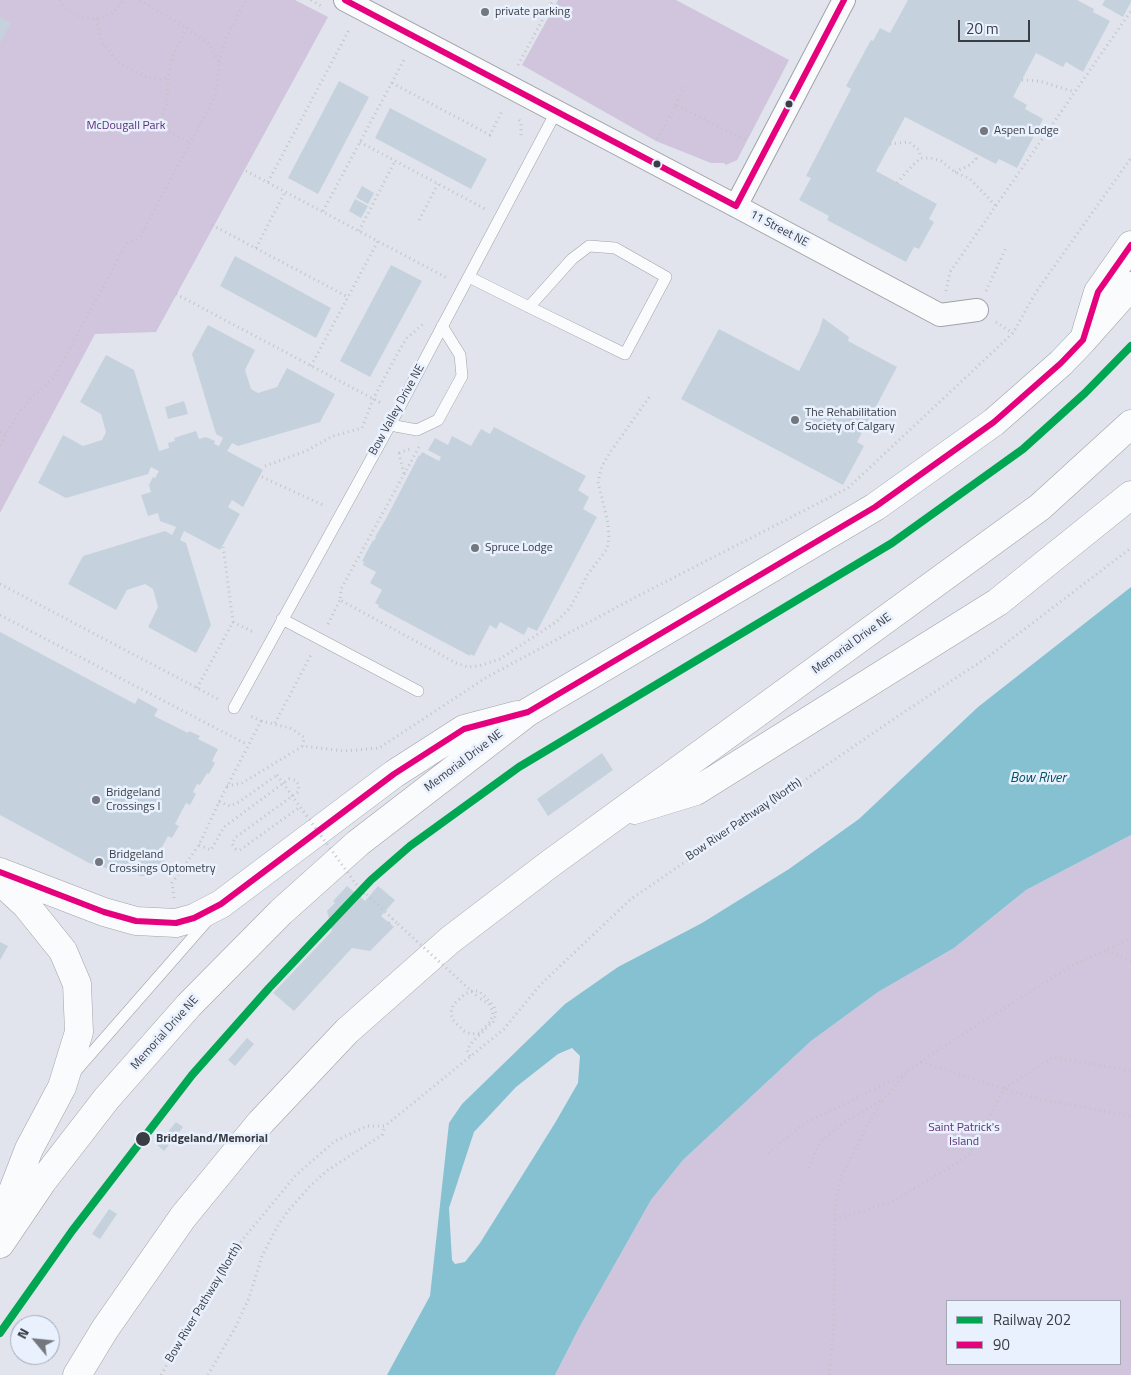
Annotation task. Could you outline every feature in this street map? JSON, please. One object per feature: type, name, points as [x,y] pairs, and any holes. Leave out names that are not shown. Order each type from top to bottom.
[{"type":"highway","points":[[1083,340],[1098,292],[1131,245]]},
{"type":"highway","name":"Memorial Drive NE","points":[[0,1244],[42,1182],[107,1098],[189,1006],[275,919],[358,843],[528,712],[875,507],[994,422],[1061,363],[1131,286]]},
{"type":"highway","name":"Memorial Drive NE","points":[[77,1375],[105,1328],[183,1217],[261,1122],[347,1031],[450,940],[614,816],[1040,507],[1131,424]]},
{"type":"highway","points":[[614,816],[696,791],[998,602],[1131,495]]},
{"type":"highway","points":[[0,872],[104,912],[136,921],[176,923],[194,918],[222,904],[394,774],[464,729],[528,712]]},
{"type":"highway","points":[[0,880],[26,905],[63,951],[77,984],[79,1032],[62,1087],[29,1149],[0,1224]]},
{"type":"street","points":[[736,206],[844,0]]},
{"type":"street","name":"11 Street NE","points":[[343,5],[416,38],[504,98],[556,112],[940,316]]},
{"type":"street","points":[[940,316],[977,310]]},
{"type":"lane","name":"Bow Valley Drive NE","points":[[234,708],[390,425],[556,112]]},
{"type":"lane","points":[[466,282],[529,307],[625,354],[666,277],[615,248],[589,246],[572,258],[529,307]]},
{"type":"lane","points":[[390,425],[417,430],[438,420],[462,376],[460,355],[442,326]]},
{"type":"lane","points":[[282,620],[418,691]]},
{"type":"lane","points":[[62,1087],[222,904]]},
{"type":"path","points":[[60,0],[62,5],[70,12],[82,18],[96,19],[113,13],[124,0]]},
{"type":"path","points":[[139,0],[187,28],[209,44],[219,62]]},
{"type":"path","points":[[0,445],[18,414],[33,396],[54,378],[126,244],[140,237],[214,98],[219,62],[226,38],[246,0]]},
{"type":"path","points":[[268,182],[343,5],[311,0]]},
{"type":"path","points":[[392,82],[490,134],[504,98],[554,0]]},
{"type":"path","points":[[940,316],[950,272],[1131,11]]},
{"type":"path","points":[[96,19],[102,42],[118,62],[144,76],[168,78]]},
{"type":"path","points":[[187,28],[172,57],[168,78],[167,102],[159,126],[190,143]]},
{"type":"path","points":[[323,212],[416,38]]},
{"type":"path","points":[[1022,80],[1040,81],[1075,92]]},
{"type":"path","points":[[685,87],[656,141],[676,105],[748,141]]},
{"type":"path","points":[[504,98],[510,112]]},
{"type":"path","points":[[516,117],[521,122],[521,142]]},
{"type":"path","points":[[360,142],[500,217]]},
{"type":"path","points":[[890,144],[909,142],[919,150],[922,158]]},
{"type":"path","points":[[955,172],[976,159],[975,154]]},
{"type":"path","points":[[897,183],[922,158],[930,158],[941,161],[955,172],[970,179],[996,206]]},
{"type":"path","points":[[227,786],[242,784],[303,746],[344,751],[379,748],[487,677],[634,598],[848,488],[1013,332],[1036,292],[1131,158]]},
{"type":"path","points":[[358,231],[395,161]]},
{"type":"path","points":[[246,171],[358,231],[466,282]]},
{"type":"path","points":[[419,220],[438,184]]},
{"type":"path","points":[[256,248],[286,192]]},
{"type":"path","points":[[484,208],[488,200]]},
{"type":"path","points":[[212,225],[348,297]]},
{"type":"path","points":[[311,366],[378,241]]},
{"type":"path","points":[[176,294],[397,412]]},
{"type":"path","points":[[265,466],[306,451],[333,436],[362,428],[372,399],[400,349],[417,328],[428,320]]},
{"type":"path","points":[[340,600],[456,663],[468,667],[479,666],[500,659],[556,622],[570,608],[588,574],[607,549],[609,537],[608,522],[598,482],[602,466],[608,454],[650,396]]},
{"type":"path","points":[[0,432],[6,434]]},
{"type":"path","points":[[275,723],[340,600],[341,589],[419,446]]},
{"type":"path","points":[[262,478],[341,513]]},
{"type":"path","points":[[197,688],[233,622],[224,546]]},
{"type":"path","name":"Bow River Pathway (North)","points":[[208,1375],[235,1328],[249,1298],[262,1256],[277,1227],[310,1186],[328,1170],[382,1135],[386,1126],[504,1029],[541,984],[631,899],[904,712],[988,657],[1131,548]]},
{"type":"path","points":[[0,584],[234,708],[261,721],[290,728],[304,736],[303,746]]},
{"type":"path","points":[[0,615],[248,745]]},
{"type":"path","points":[[233,622],[271,641]]},
{"type":"path","points":[[172,883],[199,845],[261,721]]},
{"type":"path","points":[[219,802],[230,806],[239,802],[278,775],[356,884],[398,924],[479,998],[489,1004],[493,1012],[492,1021],[479,1033],[471,1034],[464,1031],[453,1020],[451,1013],[454,1005],[471,991],[479,991],[494,1006],[496,1014],[494,1022],[473,1041],[467,1050],[470,1056]]},
{"type":"path","points":[[199,845],[211,850],[224,827],[292,778],[299,785],[298,792],[232,840],[232,844],[236,849],[240,850],[300,807]]},
{"type":"path","points":[[360,897],[365,892]]},
{"type":"path","points":[[389,923],[393,919]]},
{"type":"path","points":[[768,1153],[804,1124],[906,1073],[1068,968],[1131,938]]},
{"type":"path","points":[[1106,950],[1131,960]]},
{"type":"path","points":[[835,1219],[894,1201],[968,1156],[1004,1089],[1053,1057],[1131,1071]]},
{"type":"path","points":[[921,1062],[1034,1098],[1131,1116]]},
{"type":"path","points":[[829,1375],[834,1323],[835,1207],[841,1177],[870,1120],[884,1099],[906,1073]]},
{"type":"path","points":[[809,1168],[822,1140],[843,1123],[884,1099]]},
{"type":"path","name":"Bow River Pathway (North)","points":[[161,1375],[243,1238],[296,1175],[335,1140],[367,1126],[386,1126]]},
{"type":"green space","name":"McDougall Park","points":[[0,0],[295,0],[328,17],[156,332],[95,334],[0,513]]},
{"type":"green space","points":[[558,0],[676,0],[789,60],[737,160],[726,165],[724,163],[711,163],[656,141],[522,65]]},
{"type":"green space","name":"Saint Patrick's Island","points":[[1131,835],[1131,1375],[555,1375],[580,1326],[651,1200],[683,1160],[811,1041],[878,992],[954,948],[1026,890]]},
{"type":"water","name":"Bow River","points":[[1131,587],[1131,835],[1026,890],[954,948],[878,992],[811,1041],[683,1160],[651,1200],[580,1326],[555,1375],[387,1375],[430,1296],[449,1123],[462,1104],[565,1004],[618,967],[702,923],[789,869],[859,819],[978,707]],"holes":[[[572,1048],[580,1056],[578,1083],[555,1123],[480,1243],[465,1262],[455,1264],[452,1260],[449,1208],[474,1132],[516,1087],[558,1054]]]},
{"type":"building","name":"Aspen Lodge","points":[[908,0],[1077,0],[1094,9],[1093,12],[1110,21],[1083,72],[1066,62],[1063,67],[1036,53],[1013,97],[1027,105],[1025,109],[1043,119],[1017,168],[999,159],[996,164],[905,117],[876,171],[937,204],[929,219],[934,222],[919,249],[914,247],[906,262],[827,220],[829,216],[799,200],[811,178],[806,176],[851,89],[846,86],[871,40],[873,41],[880,28],[890,33]]},
{"type":"building","points":[[1105,0],[1131,0],[1131,2],[1123,17],[1102,5]]},
{"type":"building","points":[[0,17],[11,23],[0,43]]},
{"type":"building","points":[[339,81],[369,97],[318,194],[288,178]]},
{"type":"building","points":[[390,108],[487,159],[471,189],[375,138]]},
{"type":"building","points":[[362,186],[374,193],[368,204],[356,197]]},
{"type":"building","points":[[355,199],[368,206],[361,218],[349,211]]},
{"type":"building","points":[[235,256],[331,308],[316,338],[220,286]]},
{"type":"building","points":[[391,265],[422,281],[370,377],[340,361]]},
{"type":"building","name":"The Rehabilitation Society of Calgary","points":[[823,318],[849,337],[848,341],[897,367],[857,442],[864,446],[843,485],[681,399],[719,329],[799,371],[819,331]]},
{"type":"building","points":[[208,325],[255,350],[245,370],[251,389],[258,393],[277,387],[287,368],[335,394],[320,422],[238,446],[232,443],[227,451],[263,470],[243,507],[232,500],[228,507],[240,514],[220,550],[184,531],[180,540],[186,543],[211,625],[196,653],[148,627],[158,607],[153,589],[145,584],[127,590],[116,610],[68,584],[83,556],[165,531],[172,535],[176,527],[160,521],[158,513],[148,516],[141,495],[151,492],[149,485],[159,471],[151,467],[148,474],[66,498],[38,483],[63,435],[83,446],[102,440],[106,432],[101,414],[80,402],[106,355],[134,370],[159,451],[169,448],[168,443],[175,441],[174,438],[196,431],[199,439],[206,437],[215,441],[214,444],[219,446],[223,438],[216,434],[192,354]]},
{"type":"building","points":[[184,401],[188,414],[168,419],[165,407]]},
{"type":"building","name":"Spruce Lodge","points":[[494,427],[586,476],[578,490],[589,497],[583,509],[597,517],[537,631],[528,627],[524,635],[500,622],[496,629],[490,625],[474,656],[470,654],[470,656],[378,607],[379,605],[375,603],[382,590],[370,583],[376,572],[363,565],[364,562],[362,561],[419,455],[422,452],[439,461],[441,457],[428,450],[435,438],[448,445],[452,436],[471,446],[481,429],[490,434]]},
{"type":"building","points":[[0,632],[135,704],[138,698],[158,709],[154,716],[188,733],[189,731],[200,736],[198,739],[218,749],[212,761],[215,763],[209,774],[207,773],[200,785],[197,784],[193,792],[196,794],[190,805],[186,803],[175,824],[179,826],[172,838],[168,836],[162,847],[165,855],[164,864],[157,873],[140,876],[134,872],[113,870],[89,863],[0,815]]},
{"type":"building","points":[[602,753],[613,770],[548,816],[537,799]]},
{"type":"building","points":[[347,886],[365,901],[378,886],[395,900],[381,916],[394,927],[370,951],[352,948],[294,1011],[273,993],[332,931],[327,911],[335,903],[333,901]]},
{"type":"building","points":[[0,942],[8,946],[0,960]]},
{"type":"building","points":[[247,1038],[254,1044],[235,1066],[228,1060]]},
{"type":"building","points":[[176,1122],[183,1127],[164,1151],[157,1145]]},
{"type":"building","points":[[109,1209],[117,1214],[100,1239],[92,1234]]},
{"type":"rail line","name":"202","points":[[0,1333],[72,1231],[192,1075],[269,988],[371,880],[410,846],[519,767],[892,543],[1023,449],[1085,393],[1131,346]]},
{"type":"transit line","name":"90","points":[[345,0],[736,206]]},
{"type":"transit line","name":"90","points":[[736,206],[844,0]]},
{"type":"transit line","name":"90","points":[[0,872],[104,912],[136,921],[176,923],[194,918],[221,904],[394,774],[464,729],[528,712],[875,507],[994,422],[1061,363],[1083,340],[1098,292],[1131,245]]},
{"type":"place","name":"private parking","points":[[485,12]]},
{"type":"place","name":"Aspen Lodge","points":[[984,131]]},
{"type":"place","name":"The Rehabilitation Society of Calgary","points":[[795,420]]},
{"type":"place","name":"Spruce Lodge","points":[[475,548]]},
{"type":"place","name":"Bridgeland Crossings I","points":[[96,800]]},
{"type":"place","name":"Bridgeland Crossings Optometry","points":[[99,862]]},
{"type":"place","name":"Bridgeland/Memorial","points":[[143,1139]]}]
